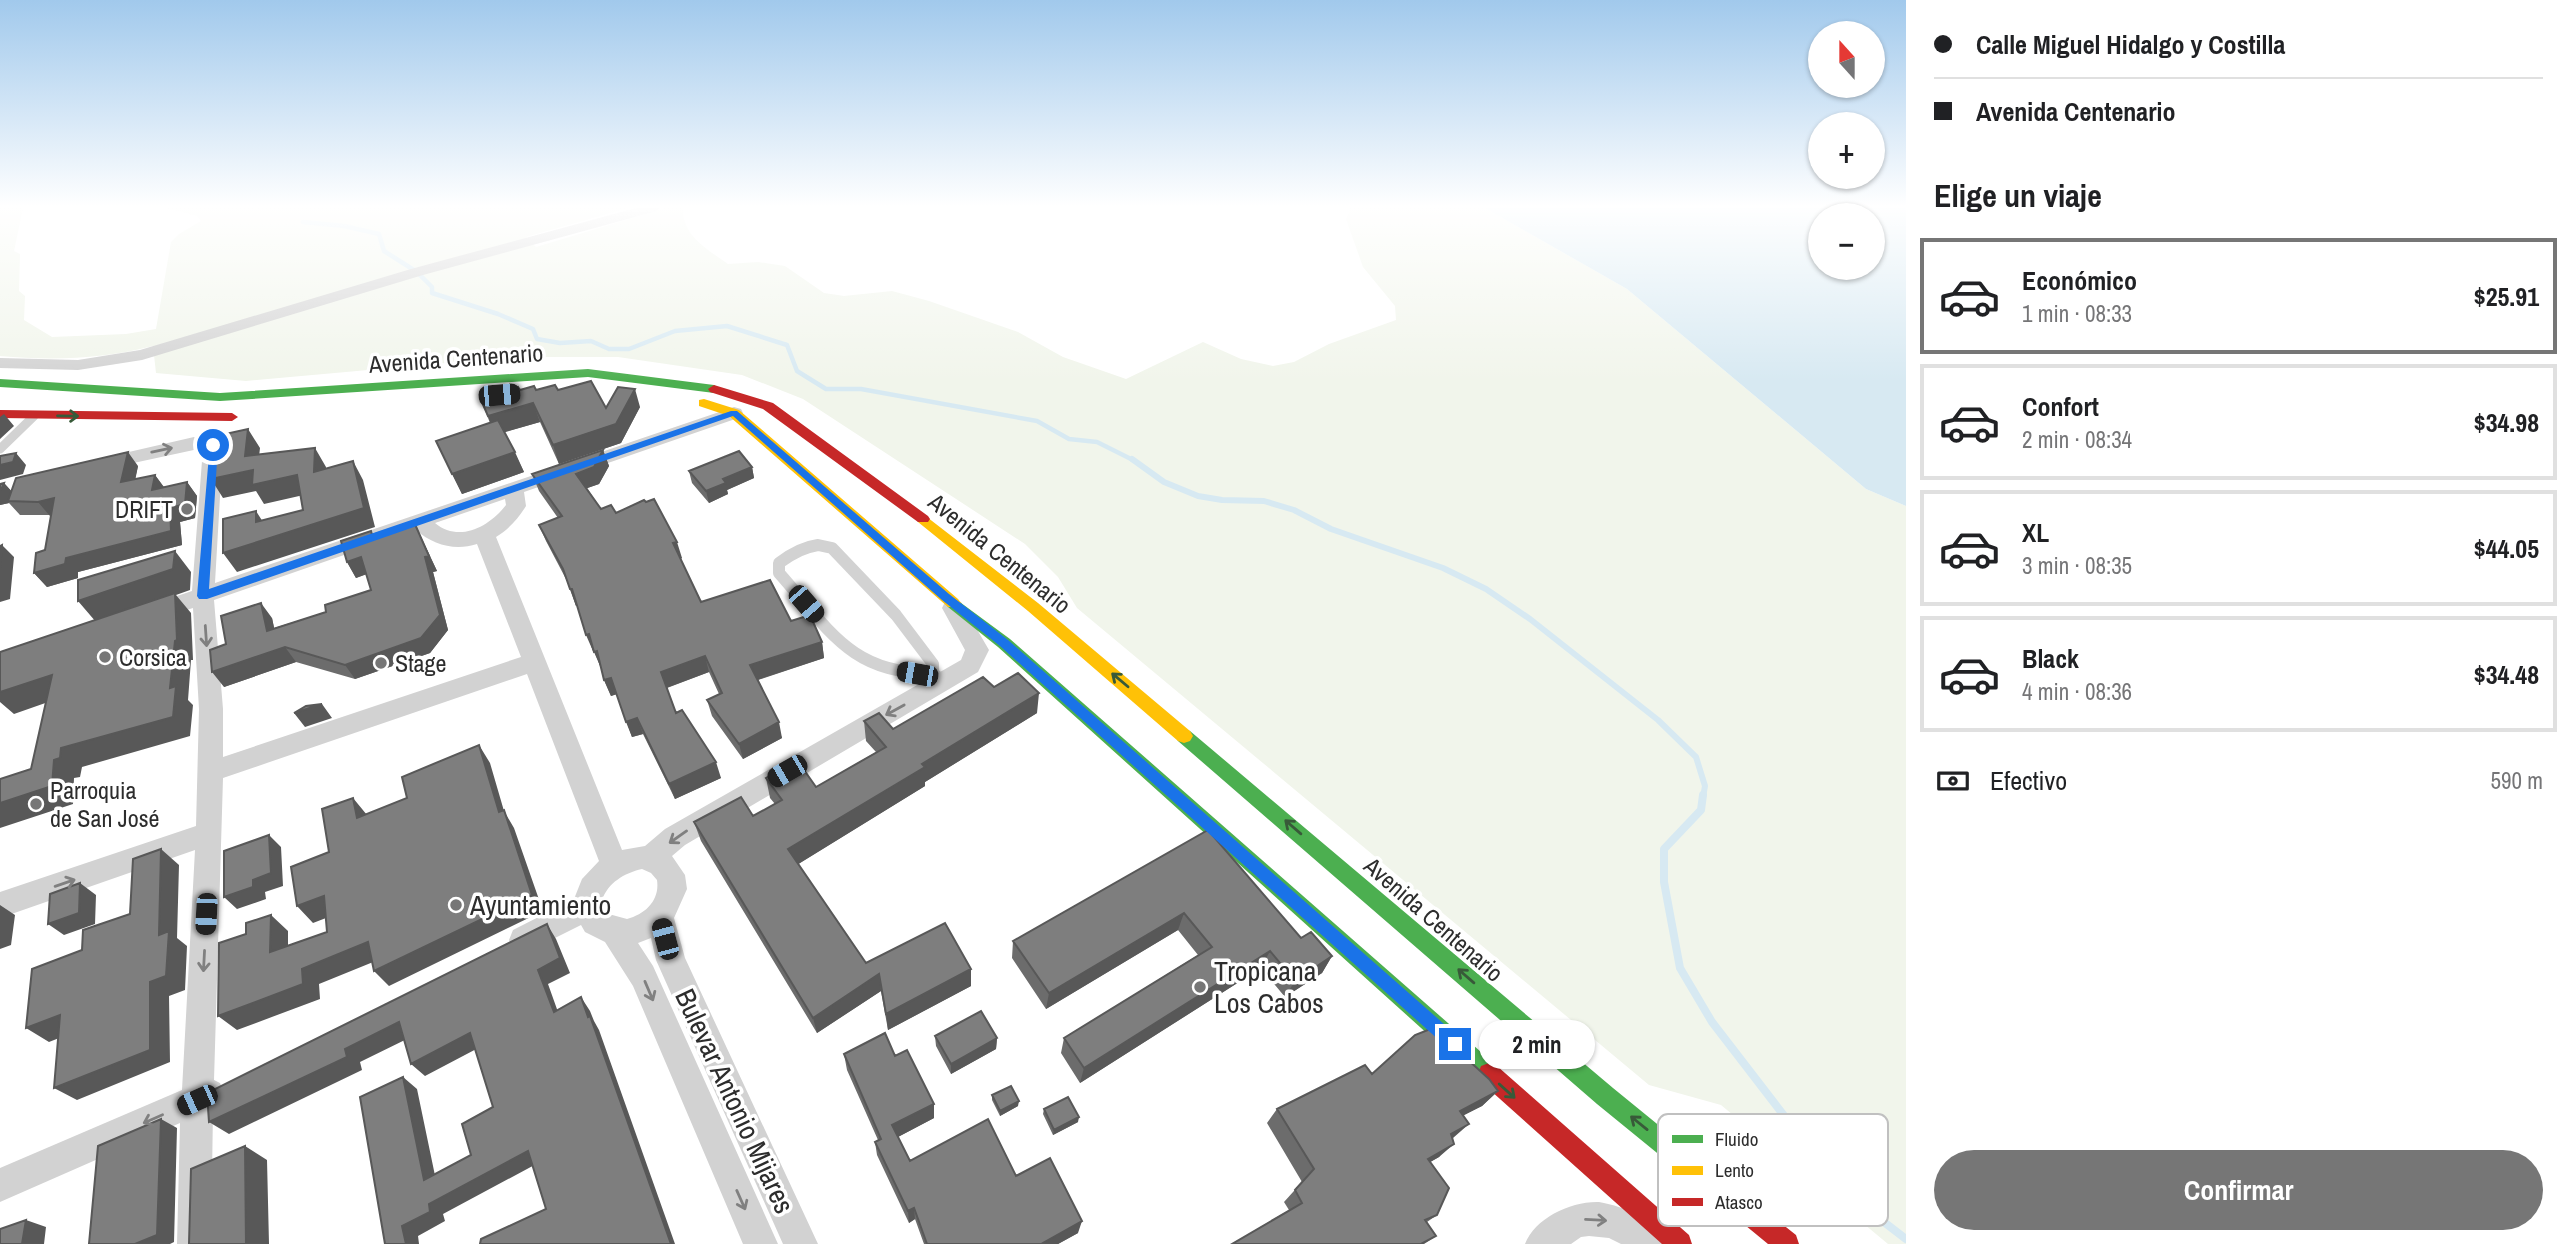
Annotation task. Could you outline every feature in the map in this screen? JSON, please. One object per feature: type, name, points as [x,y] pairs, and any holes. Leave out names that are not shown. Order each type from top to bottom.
[{"type":"main road","name":"Avenida Centenario","points":[[0,383],[220,397],[588,373],[711,388],[768,406],[894,496],[1033,607],[1658,1139]]},
{"type":"main road","name":"Avenida Centenario","points":[[458,398],[565,390],[597,391],[698,401],[734,413],[946,597],[1004,643],[1658,1224]]},
{"type":"main road","points":[[0,414],[212,418],[243,416]]},
{"type":"main road","name":"Avenida Centenario","points":[[1660,1226],[1680,1244]]},
{"type":"main road","name":"Avenida Centenario","points":[[1765,1226],[1787,1244]]},
{"type":"street","points":[[0,363],[78,365],[142,355],[439,266]]},
{"type":"street","points":[[139,618],[734,413]]},
{"type":"street","points":[[81,469],[194,443],[207,442],[213,445],[203,596],[211,709],[211,772],[197,1100],[194,1244]]},
{"type":"street","points":[[421,522],[437,537],[451,540],[484,534],[510,517],[516,506],[513,490]]},
{"type":"street","points":[[484,534],[614,864]]},
{"type":"street","points":[[650,858],[685,831],[939,678],[970,666],[977,650],[946,597]]},
{"type":"street","points":[[211,772],[534,662]]},
{"type":"street","points":[[0,905],[208,834]]},
{"type":"street","points":[[631,858],[650,858],[669,871],[673,882],[673,893],[660,917],[639,930],[615,932],[600,926],[588,906],[595,881],[614,864],[631,858]]},
{"type":"street","points":[[494,954],[588,906]]},
{"type":"street","name":"Bulevar Antonio Mijares","points":[[660,917],[671,960],[801,1244]]},
{"type":"street","name":"Bulevar Antonio Mijares","points":[[615,932],[643,976],[761,1244]]},
{"type":"street","points":[[0,1185],[234,1082]]},
{"type":"street","points":[[1542,1244],[1579,1220],[1603,1218],[1640,1235],[1652,1244]]},
{"type":"lane","points":[[0,449],[34,416]]},
{"type":"lane","points":[[817,545],[832,548],[896,615],[933,664],[939,678],[867,663],[824,625],[779,573],[779,563],[791,553],[805,548],[817,545]]},
{"type":"shaded area","points":[[0,266],[20,266],[19,291],[25,296],[24,320],[52,337],[126,334],[156,329],[167,266],[785,266],[824,293],[844,296],[892,291],[929,301],[1018,332],[1063,357],[1126,379],[1203,342],[1241,359],[1273,366],[1294,362],[1329,344],[1396,320],[1395,306],[1363,266],[1587,266],[1627,289],[1866,489],[1906,506],[1906,1244],[1888,1244],[1866,1226],[1888,1226],[1888,1114],[1732,1114],[1721,1105],[1649,1085],[1077,608],[1058,577],[1025,544],[803,399],[742,375],[618,357],[514,357],[246,381],[156,373],[153,346],[77,358],[0,356]]},
{"type":"shaded area","points":[[1587,266],[1808,266],[1808,280],[1885,280],[1885,266],[1906,266],[1906,506],[1866,489],[1627,289]]},
{"type":"building","points":[[591,381],[606,408],[618,387],[635,389],[616,424],[553,445],[533,403],[488,416],[481,400],[518,387],[520,390],[534,386],[536,390],[555,385],[558,390]]},
{"type":"building","points":[[498,420],[515,452],[452,474],[436,441]]},
{"type":"building","points":[[248,429],[245,456],[315,448],[314,472],[353,461],[364,508],[223,553],[223,519],[256,511],[256,522],[303,510],[297,475],[252,485],[253,470],[211,479],[216,436]]},
{"type":"building","points":[[603,450],[594,467],[576,474],[601,509],[611,505],[616,513],[644,500],[646,502],[654,499],[677,542],[673,543],[701,602],[770,580],[791,621],[810,615],[822,642],[750,665],[779,722],[739,744],[707,700],[722,693],[705,656],[661,672],[676,713],[682,710],[716,762],[669,784],[637,718],[626,722],[611,678],[604,680],[597,651],[594,652],[589,634],[586,635],[572,589],[539,525],[562,516],[532,474]]},
{"type":"building","points":[[739,451],[752,467],[723,479],[726,483],[706,491],[689,471]]},
{"type":"building","points":[[128,452],[121,482],[155,475],[152,490],[187,482],[185,504],[170,508],[171,531],[66,558],[65,564],[34,573],[36,553],[45,550],[54,498],[38,502],[8,501],[16,478]]},
{"type":"building","points":[[16,453],[13,462],[0,465],[0,456]]},
{"type":"building","points":[[414,522],[429,556],[425,557],[440,615],[421,638],[345,665],[285,647],[212,672],[210,650],[226,644],[221,616],[261,603],[267,631],[326,612],[325,605],[371,590],[361,557],[347,562],[341,541],[371,531],[372,535]]},
{"type":"building","points":[[175,551],[173,569],[78,601],[78,580]]},
{"type":"building","points":[[175,593],[177,640],[170,688],[176,686],[173,717],[61,748],[60,758],[54,760],[52,786],[0,803],[0,779],[31,769],[52,675],[0,692],[0,652]]},
{"type":"building","points":[[1018,673],[1039,693],[922,764],[925,767],[788,849],[866,963],[945,923],[971,969],[886,1014],[879,974],[813,1018],[694,822],[741,797],[753,816],[782,800],[766,778],[797,760],[816,787],[886,747],[864,721],[879,713],[893,729],[983,677],[994,687]]},
{"type":"building","points":[[322,704],[294,713],[306,706]]},
{"type":"building","points":[[479,745],[499,812],[504,810],[532,895],[374,971],[368,942],[302,969],[303,984],[218,1016],[219,943],[246,934],[246,923],[271,915],[270,952],[327,932],[324,896],[297,906],[291,867],[329,852],[322,809],[353,798],[357,818],[407,798],[402,777]]},
{"type":"building","name":"Tropicana Los Cabos","points":[[1208,830],[1301,938],[1311,932],[1332,956],[1295,981],[1270,951],[1084,1068],[1064,1038],[1212,947],[1184,913],[1049,993],[1013,941]]},
{"type":"building","points":[[269,835],[271,873],[253,880],[253,887],[224,897],[224,851]]},
{"type":"building","points":[[161,849],[159,935],[169,931],[166,976],[150,982],[150,1050],[54,1088],[60,1015],[26,1028],[32,969],[82,950],[83,930],[130,914],[133,859]]},
{"type":"building","points":[[80,883],[79,913],[48,924],[50,894]]},
{"type":"building","points":[[547,924],[560,958],[538,970],[554,1012],[581,997],[671,1244],[480,1244],[481,1239],[546,1209],[528,1151],[429,1204],[430,1212],[402,1226],[406,1244],[385,1244],[360,1097],[403,1077],[424,1180],[471,1155],[462,1124],[493,1107],[470,1033],[411,1064],[399,1022],[345,1049],[347,1057],[209,1122],[207,1093]]},
{"type":"building","points":[[981,1011],[997,1038],[951,1064],[935,1036]]},
{"type":"building","points":[[1433,1028],[1489,1079],[1498,1091],[1460,1111],[1469,1124],[1451,1134],[1454,1144],[1428,1159],[1449,1188],[1437,1215],[1425,1220],[1436,1236],[1421,1244],[1232,1244],[1302,1203],[1295,1190],[1314,1169],[1277,1109],[1365,1065],[1372,1074],[1415,1035]]},
{"type":"building","points":[[885,1033],[895,1056],[907,1050],[934,1104],[892,1125],[910,1161],[988,1119],[1016,1176],[1050,1158],[1082,1221],[1044,1244],[927,1244],[914,1208],[908,1211],[875,1142],[881,1139],[844,1054]]},
{"type":"building","points":[[1011,1086],[1019,1101],[1000,1111],[992,1095]]},
{"type":"building","points":[[1068,1097],[1079,1117],[1054,1130],[1044,1109]]},
{"type":"building","points":[[161,1119],[157,1235],[135,1244],[89,1244],[98,1146]]},
{"type":"building","points":[[245,1146],[246,1244],[189,1244],[191,1169]]},
{"type":"building","points":[[26,1220],[22,1244],[0,1244],[0,1229]]},
{"type":"waterway","points":[[408,266],[432,287],[432,293],[498,314],[533,329],[537,339],[560,343],[591,341],[609,349],[629,349],[675,331],[727,326],[787,345],[797,371],[826,389],[861,389],[1037,421],[1069,439],[1097,442],[1134,461]]},
{"type":"waterway","points":[[1134,461],[1164,482],[1198,496],[1222,500],[1264,501],[1294,510],[1331,529],[1443,568],[1486,589],[1530,619],[1658,720],[1696,757],[1705,786],[1703,797]]},
{"type":"waterway","points":[[1703,795],[1701,810],[1664,849],[1664,882],[1680,968],[1712,1022],[1783,1114]]},
{"type":"waterway","points":[[1888,1225],[1906,1239]]},
{"type":"traffic: fast","points":[[0,383],[220,397],[588,373],[714,389]]},
{"type":"traffic: fast","points":[[953,603],[1004,643],[1489,1074]]},
{"type":"traffic: fast","points":[[1184,736],[1658,1139]]},
{"type":"traffic: slow","points":[[704,403],[734,413],[953,603]]},
{"type":"traffic: slow","points":[[923,519],[1033,607],[1184,736]]},
{"type":"traffic: jam","points":[[714,389],[768,406],[923,519]]},
{"type":"traffic: jam","points":[[0,414],[232,417]]},
{"type":"traffic: jam","points":[[1489,1074],[1658,1224]]},
{"type":"traffic: jam","points":[[1660,1226],[1680,1244]]},
{"type":"traffic: jam","points":[[1765,1226],[1787,1244]]},
{"type":"place","name":"DRIFT","points":[[187,509]]},
{"type":"place","name":"Corsica","points":[[105,657]]},
{"type":"place","name":"Stage","points":[[381,663]]},
{"type":"place","name":"Parroquia de San José","points":[[36,804]]},
{"type":"place","name":"Ayuntamiento","points":[[456,905]]},
{"type":"place","name":"Tropicana Los Cabos","points":[[1200,987]]},
{"type":"route","points":[[213,445],[203,596],[734,413],[946,597],[1004,643],[1455,1044]]}]
